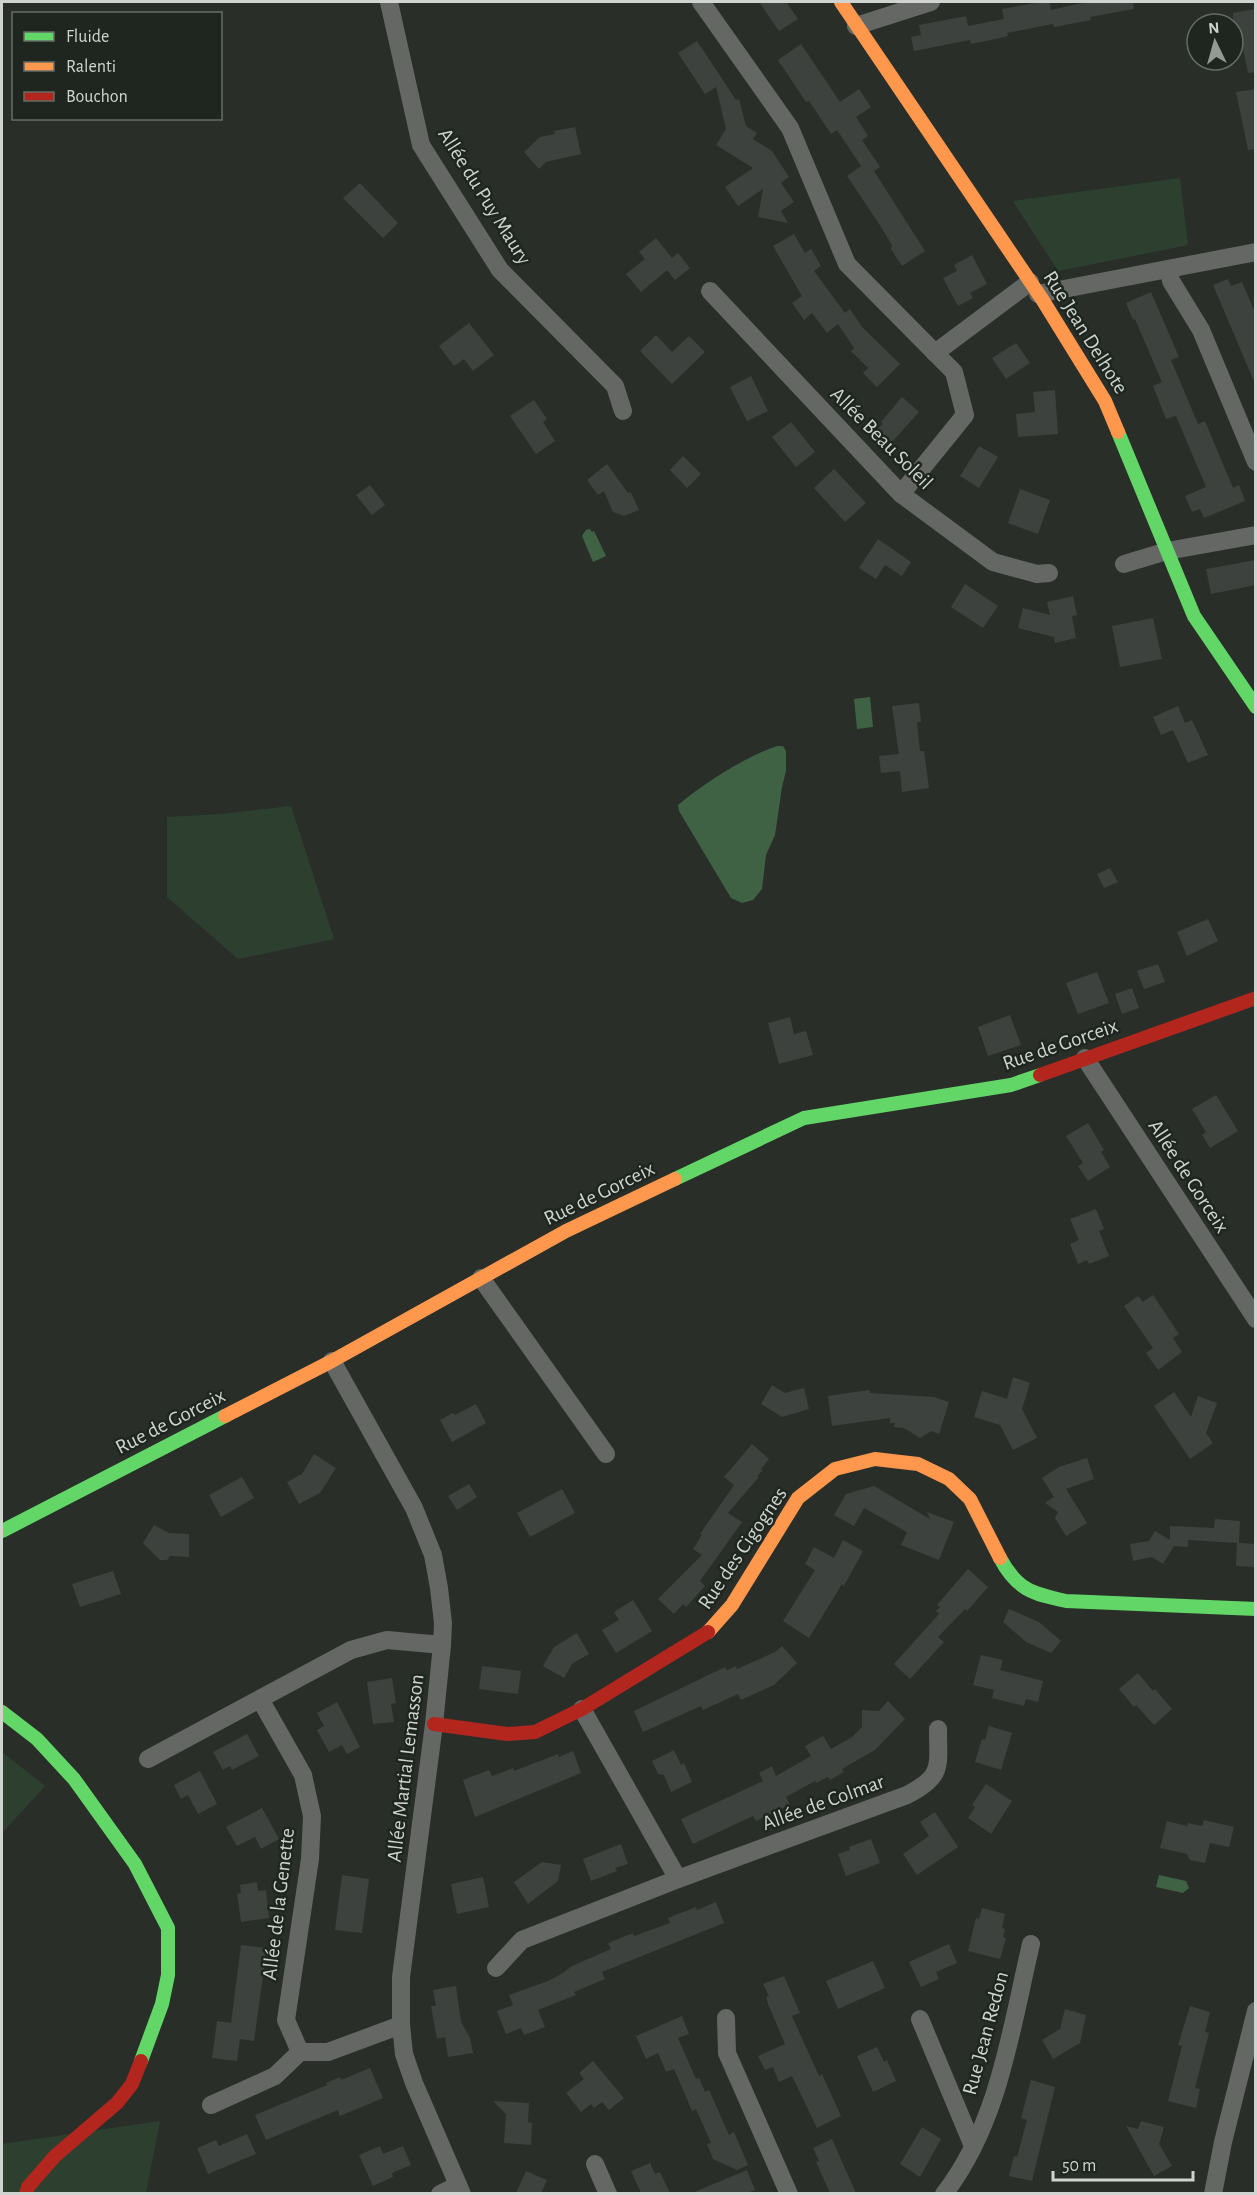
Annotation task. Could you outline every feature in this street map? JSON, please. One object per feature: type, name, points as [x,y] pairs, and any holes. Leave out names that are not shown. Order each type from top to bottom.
[{"type":"street","name":"Allée du Puy Maury","points":[[389,2],[421,145],[500,270],[615,386],[623,411]]},
{"type":"street","points":[[701,2],[790,128],[847,264],[954,372],[965,415],[901,494]]},
{"type":"street","name":"Rue Jean Delhote","points":[[841,2],[1034,288],[1105,400],[1194,616],[1256,707]]},
{"type":"street","points":[[856,26],[931,2]]},
{"type":"street","points":[[935,353],[1034,288],[1169,270],[1256,252]]},
{"type":"street","points":[[1169,270],[1171,281],[1201,330],[1256,462]]},
{"type":"street","name":"Allée Beau Soleil","points":[[710,291],[901,494],[993,562],[1037,574],[1049,573]]},
{"type":"street","points":[[1124,564],[1167,551],[1256,535]]},
{"type":"street","name":"Rue de Gorceix","points":[[2,1531],[332,1361],[566,1231],[804,1118],[1011,1085],[1256,998]]},
{"type":"street","name":"Allée de Gorceix","points":[[1085,1058],[1256,1319]]},
{"type":"street","points":[[480,1278],[606,1454]]},
{"type":"street","name":"Allée Martial Lemasson","points":[[332,1361],[414,1508],[433,1555],[443,1623],[442,1645],[401,1977],[401,2025],[404,2054],[414,2083],[460,2189]]},
{"type":"street","name":"Rue des Cigognes","points":[[434,1724],[507,1734],[535,1732],[582,1709],[687,1646],[712,1629],[732,1605],[798,1498],[835,1469],[874,1459],[918,1464],[949,1479],[970,1499],[1002,1562],[1016,1582],[1037,1594],[1066,1601],[1256,1609]]},
{"type":"street","points":[[148,1759],[351,1650],[387,1640],[442,1645]]},
{"type":"street","name":"Allée de la Genette","points":[[260,1699],[303,1775],[312,1816],[309,1859],[286,2020],[300,2052]]},
{"type":"street","points":[[582,1709],[678,1879]]},
{"type":"street","points":[[2,1712],[37,1739],[74,1779],[135,1864],[168,1928],[168,1975],[162,2004],[132,2084],[117,2103],[55,2156],[28,2187],[26,2193]]},
{"type":"street","name":"Allée de Colmar","points":[[496,1968],[522,1940],[678,1879],[907,1795],[924,1786],[938,1771],[939,1729]]},
{"type":"street","name":"Rue Jean Redon","points":[[944,2193],[961,2172],[1001,2077],[1031,1944]]},
{"type":"street","points":[[1213,2193],[1223,2142],[1256,2011]]},
{"type":"street","points":[[726,2018],[727,2053],[789,2193]]},
{"type":"street","points":[[920,2019],[973,2146]]},
{"type":"street","points":[[211,2105],[275,2076],[300,2052],[328,2052],[401,2025]]},
{"type":"street","points":[[595,2163],[608,2193]]},
{"type":"street","points":[[440,2193],[460,2189]]},
{"type":"shaded area","points":[[1180,178],[1188,245],[1058,271],[1013,201]]},
{"type":"shaded area","points":[[586,530],[594,531],[606,556],[593,562],[582,536]]},
{"type":"shaded area","points":[[870,697],[873,727],[857,729],[854,699]]},
{"type":"shaded area","points":[[777,746],[783,746],[786,751],[786,771],[775,835],[766,855],[762,889],[753,900],[742,903],[731,898],[679,811],[678,805],[725,771]]},
{"type":"shaded area","points":[[291,806],[334,939],[238,959],[167,897],[167,817]]},
{"type":"shaded area","points":[[2,1752],[45,1786],[2,1833]]},
{"type":"shaded area","points":[[1159,1875],[1186,1881],[1189,1888],[1183,1893],[1156,1887]]},
{"type":"shaded area","points":[[160,2121],[146,2193],[2,2193],[2,2144]]},
{"type":"building","points":[[759,2],[786,2],[798,19],[779,31]]},
{"type":"building","points":[[1050,2],[1051,10],[1087,2],[1133,2],[1134,9],[1090,17],[1091,20],[1054,27],[1053,24],[1007,33],[1008,36],[971,44],[970,40],[914,51],[911,37],[921,35],[919,25],[966,16],[968,26],[1004,19],[1002,9]]},
{"type":"building","points":[[1256,9],[1256,72],[1248,73],[1245,58],[1245,12],[1239,12]]},
{"type":"building","points":[[697,41],[736,100],[739,99],[746,126],[757,133],[753,139],[772,151],[789,177],[781,183],[794,202],[781,211],[788,223],[758,217],[763,189],[738,206],[725,187],[753,168],[716,145],[726,129],[716,87],[705,94],[678,53]]},
{"type":"building","points":[[801,44],[840,102],[859,89],[871,107],[856,117],[868,136],[862,140],[880,167],[874,171],[925,251],[902,266],[881,227],[847,176],[861,166],[837,130],[831,134],[778,60]]},
{"type":"building","points":[[1256,89],[1256,149],[1248,150],[1236,92]]},
{"type":"building","points":[[575,127],[581,154],[546,162],[539,169],[524,152],[540,137],[555,134],[554,131]]},
{"type":"building","points":[[360,183],[398,223],[383,238],[343,198]]},
{"type":"building","points":[[794,234],[805,253],[811,249],[821,266],[814,271],[845,313],[850,309],[862,327],[900,364],[877,387],[863,373],[868,368],[851,351],[854,348],[838,324],[827,333],[812,313],[804,320],[792,303],[802,296],[773,246]]},
{"type":"building","points":[[656,238],[672,258],[678,253],[690,268],[675,280],[667,270],[641,292],[626,274],[645,259],[639,252]]},
{"type":"building","points":[[972,255],[987,284],[970,293],[973,298],[958,306],[943,278],[957,271],[954,265]]},
{"type":"building","points":[[1228,279],[1231,286],[1242,282],[1256,315],[1256,386],[1213,285]]},
{"type":"building","points":[[1151,292],[1179,357],[1171,360],[1198,424],[1205,421],[1233,488],[1239,485],[1245,501],[1204,518],[1200,509],[1192,512],[1185,496],[1206,487],[1176,416],[1166,419],[1153,386],[1162,382],[1126,303]]},
{"type":"building","points":[[469,323],[494,355],[473,371],[464,359],[454,366],[439,346]]},
{"type":"building","points":[[656,335],[672,352],[689,336],[705,352],[672,384],[640,351]]},
{"type":"building","points":[[1016,343],[1030,363],[1006,379],[992,358]]},
{"type":"building","points":[[751,376],[768,411],[747,421],[730,387]]},
{"type":"building","points":[[1055,390],[1058,434],[1018,437],[1016,414],[1035,412],[1033,392]]},
{"type":"building","points":[[902,397],[919,412],[892,442],[877,429]]},
{"type":"building","points":[[534,400],[547,419],[543,422],[555,441],[536,454],[510,416]]},
{"type":"building","points":[[791,422],[815,452],[796,467],[772,437]]},
{"type":"building","points":[[979,446],[998,457],[979,488],[960,476]]},
{"type":"building","points":[[683,456],[701,474],[687,488],[670,470]]},
{"type":"building","points":[[607,464],[628,493],[631,492],[639,510],[624,516],[613,512],[604,491],[598,495],[587,480]]},
{"type":"building","points":[[834,469],[866,503],[845,522],[814,488]]},
{"type":"building","points":[[370,485],[385,505],[372,515],[356,495]]},
{"type":"building","points":[[1020,489],[1050,500],[1038,534],[1008,523]]},
{"type":"building","points":[[878,539],[911,562],[902,576],[885,565],[876,579],[859,568]]},
{"type":"building","points":[[1256,560],[1256,585],[1211,594],[1206,569]]},
{"type":"building","points":[[965,584],[998,606],[983,628],[951,607]]},
{"type":"building","points":[[1073,596],[1077,615],[1072,616],[1076,638],[1055,643],[1054,637],[1018,628],[1023,608],[1050,615],[1047,602]]},
{"type":"building","points":[[1153,618],[1162,659],[1120,667],[1112,626]]},
{"type":"building","points":[[919,703],[921,722],[917,722],[920,751],[924,751],[929,788],[902,792],[900,771],[881,773],[879,756],[899,754],[892,706]]},
{"type":"building","points":[[1178,706],[1185,723],[1192,720],[1208,755],[1188,763],[1173,730],[1161,735],[1153,717]]},
{"type":"building","points":[[1110,868],[1118,882],[1104,888],[1097,874]]},
{"type":"building","points":[[1208,919],[1218,941],[1187,956],[1177,932]]},
{"type":"building","points":[[1158,964],[1165,982],[1144,989],[1137,971]]},
{"type":"building","points":[[1097,972],[1109,1003],[1078,1014],[1066,983]]},
{"type":"building","points":[[1132,988],[1139,1008],[1122,1014],[1115,994]]},
{"type":"building","points":[[1010,1015],[1021,1045],[988,1056],[978,1027]]},
{"type":"building","points":[[790,1017],[794,1034],[806,1031],[813,1055],[779,1064],[768,1023]]},
{"type":"building","points":[[1216,1095],[1238,1131],[1210,1148],[1202,1135],[1206,1132],[1192,1109]]},
{"type":"building","points":[[1088,1123],[1104,1150],[1101,1152],[1110,1167],[1088,1181],[1078,1166],[1083,1163],[1066,1136]]},
{"type":"building","points":[[1096,1209],[1104,1229],[1099,1231],[1109,1256],[1089,1264],[1087,1260],[1078,1264],[1070,1244],[1079,1240],[1070,1219]]},
{"type":"building","points":[[1153,1295],[1179,1334],[1173,1338],[1182,1352],[1158,1370],[1146,1353],[1153,1348],[1124,1306],[1138,1296],[1143,1302]]},
{"type":"building","points":[[1013,1377],[1030,1383],[1022,1409],[1037,1438],[1013,1450],[1000,1425],[974,1417],[982,1391],[1007,1399]]},
{"type":"building","points":[[772,1385],[785,1393],[804,1388],[809,1409],[782,1417],[761,1404]]},
{"type":"building","points":[[869,1390],[870,1393],[934,1397],[949,1402],[939,1434],[931,1431],[920,1438],[904,1428],[894,1427],[895,1423],[890,1423],[890,1418],[832,1426],[828,1396]]},
{"type":"building","points":[[1174,1392],[1191,1417],[1198,1396],[1217,1403],[1206,1433],[1213,1443],[1190,1459],[1154,1406]]},
{"type":"building","points":[[476,1404],[486,1423],[452,1442],[440,1420]]},
{"type":"building","points":[[752,1444],[769,1459],[757,1476],[759,1477],[728,1513],[742,1522],[700,1581],[705,1586],[686,1607],[683,1604],[674,1614],[658,1599],[702,1555],[693,1549],[702,1535],[700,1534],[734,1485],[724,1477]]},
{"type":"building","points":[[314,1454],[336,1468],[320,1493],[299,1504],[287,1482],[302,1474]]},
{"type":"building","points":[[1087,1458],[1094,1479],[1066,1489],[1087,1523],[1066,1536],[1055,1518],[1058,1512],[1045,1503],[1054,1497],[1042,1478],[1059,1467]]},
{"type":"building","points":[[242,1477],[254,1498],[221,1517],[209,1495]]},
{"type":"building","points":[[469,1484],[477,1497],[457,1510],[448,1496]]},
{"type":"building","points":[[874,1486],[930,1519],[927,1512],[954,1522],[939,1560],[901,1545],[907,1532],[864,1508],[854,1526],[834,1515],[846,1494]]},
{"type":"building","points":[[562,1489],[575,1513],[530,1537],[517,1513]]},
{"type":"building","points":[[1215,1519],[1240,1521],[1239,1543],[1256,1544],[1256,1567],[1236,1566],[1237,1543],[1188,1540],[1188,1547],[1174,1546],[1163,1564],[1152,1557],[1133,1561],[1130,1544],[1149,1541],[1155,1531],[1170,1540],[1170,1526],[1214,1528]]},
{"type":"building","points":[[154,1525],[169,1533],[189,1534],[189,1557],[170,1556],[167,1560],[160,1560],[143,1543]]},
{"type":"building","points":[[843,1540],[863,1551],[844,1586],[842,1584],[809,1638],[783,1621],[815,1570],[805,1564],[814,1547],[834,1558]]},
{"type":"building","points":[[968,1569],[988,1587],[967,1611],[965,1609],[938,1637],[944,1642],[910,1679],[894,1664],[939,1614],[936,1611],[940,1607],[937,1605]]},
{"type":"building","points":[[113,1571],[121,1594],[80,1607],[72,1584]]},
{"type":"building","points":[[633,1600],[652,1631],[616,1653],[602,1630],[619,1620],[614,1612]]},
{"type":"building","points":[[1009,1609],[1039,1622],[1061,1641],[1051,1653],[1026,1642],[1003,1622]]},
{"type":"building","points":[[577,1633],[589,1654],[572,1664],[564,1678],[543,1666],[554,1647]]},
{"type":"building","points":[[782,1646],[797,1663],[774,1685],[741,1700],[738,1694],[703,1710],[701,1706],[643,1732],[634,1711],[725,1667],[727,1670],[736,1666],[737,1669],[775,1652]]},
{"type":"building","points":[[981,1655],[1003,1660],[1000,1670],[1043,1681],[1038,1702],[1026,1699],[1024,1706],[992,1698],[994,1690],[973,1685]]},
{"type":"building","points":[[482,1666],[521,1671],[518,1694],[479,1689]]},
{"type":"building","points":[[1138,1673],[1172,1709],[1154,1725],[1119,1689]]},
{"type":"building","points":[[392,1678],[396,1703],[391,1704],[394,1722],[373,1724],[367,1682]]},
{"type":"building","points":[[888,1701],[905,1719],[875,1750],[842,1769],[844,1772],[830,1780],[828,1777],[816,1783],[815,1781],[786,1797],[790,1805],[756,1821],[753,1816],[693,1844],[681,1819],[763,1781],[759,1773],[772,1766],[776,1776],[811,1756],[805,1746],[823,1736],[831,1749],[852,1737],[862,1727],[862,1710],[879,1711]]},
{"type":"building","points":[[337,1702],[360,1747],[347,1754],[342,1745],[329,1752],[317,1730],[324,1726],[317,1713]]},
{"type":"building","points":[[989,1726],[1012,1733],[1001,1770],[975,1762],[982,1739],[985,1740]]},
{"type":"building","points":[[247,1734],[259,1756],[232,1770],[230,1766],[223,1770],[213,1752]]},
{"type":"building","points":[[674,1750],[681,1765],[684,1763],[692,1782],[671,1792],[664,1775],[658,1774],[652,1761]]},
{"type":"building","points":[[573,1751],[581,1773],[475,1817],[463,1780],[489,1770],[492,1776],[513,1768],[514,1771],[558,1754],[559,1757]]},
{"type":"building","points":[[200,1771],[217,1804],[198,1814],[188,1795],[181,1799],[174,1785]]},
{"type":"building","points":[[986,1784],[1012,1801],[991,1834],[968,1818],[975,1807],[972,1805]]},
{"type":"building","points":[[262,1808],[279,1839],[261,1849],[255,1837],[237,1846],[226,1827]]},
{"type":"building","points":[[935,1812],[958,1847],[917,1875],[903,1854],[929,1836],[920,1822]]},
{"type":"building","points":[[1204,1820],[1234,1827],[1229,1847],[1210,1843],[1205,1863],[1190,1860],[1187,1854],[1160,1848],[1167,1821],[1187,1826],[1188,1823],[1202,1826]]},
{"type":"building","points":[[871,1839],[880,1863],[846,1876],[838,1854],[850,1850],[849,1847]]},
{"type":"building","points":[[621,1844],[628,1864],[591,1881],[583,1859]]},
{"type":"building","points":[[542,1862],[561,1865],[558,1881],[528,1904],[514,1882]]},
{"type":"building","points":[[342,1875],[369,1879],[362,1933],[335,1930]]},
{"type":"building","points":[[483,1877],[489,1907],[457,1914],[451,1884]]},
{"type":"building","points":[[257,1882],[258,1891],[266,1890],[269,1918],[241,1922],[237,1894],[241,1893],[240,1885]]},
{"type":"building","points":[[716,1902],[724,1923],[602,1972],[605,1979],[574,1992],[576,1995],[538,2010],[545,2027],[524,2035],[521,2028],[506,2034],[497,2011],[513,2005],[509,1995],[548,1981],[572,1966],[611,1949],[608,1943],[633,1933],[634,1936],[670,1923],[668,1918]]},
{"type":"building","points":[[982,1908],[1005,1914],[1002,1928],[1005,1929],[1003,1937],[1006,1938],[1000,1959],[968,1951],[976,1918],[979,1919]]},
{"type":"building","points":[[949,1944],[957,1963],[936,1972],[939,1979],[921,1987],[909,1962]]},
{"type":"building","points":[[241,1945],[267,1948],[254,2041],[240,2039],[237,2061],[212,2058],[217,2021],[231,2023]]},
{"type":"building","points":[[873,1961],[885,1988],[838,2009],[826,1981]]},
{"type":"building","points":[[784,1976],[800,2013],[792,2016],[819,2076],[822,2074],[841,2116],[817,2128],[792,2076],[779,2082],[773,2067],[765,2070],[758,2056],[785,2044],[768,2004],[766,1997],[769,1996],[763,1984]]},
{"type":"building","points":[[456,1986],[461,2022],[470,2038],[473,2053],[448,2057],[445,2037],[437,2039],[431,2006],[436,2006],[433,1990]]},
{"type":"building","points":[[1190,2006],[1210,2012],[1205,2032],[1209,2033],[1195,2088],[1200,2089],[1196,2108],[1168,2101],[1182,2046],[1178,2045]]},
{"type":"building","points":[[1065,2009],[1086,2015],[1080,2043],[1053,2059],[1042,2040],[1060,2029]]},
{"type":"building","points":[[682,2016],[689,2034],[678,2038],[696,2079],[699,2078],[705,2092],[709,2090],[729,2135],[734,2132],[748,2165],[737,2170],[713,2159],[707,2144],[711,2143],[696,2109],[692,2111],[674,2069],[666,2072],[658,2053],[646,2059],[636,2036]]},
{"type":"building","points":[[877,2047],[884,2062],[887,2060],[896,2081],[873,2092],[857,2056]]},
{"type":"building","points":[[593,2061],[624,2098],[609,2110],[602,2102],[594,2108],[591,2104],[581,2112],[566,2093],[584,2079],[579,2073]]},
{"type":"building","points":[[370,2068],[383,2098],[340,2116],[338,2110],[266,2140],[255,2115],[327,2085],[326,2083],[340,2077],[341,2080]]},
{"type":"building","points":[[1031,2080],[1055,2087],[1032,2181],[1009,2176],[1014,2156],[1017,2157],[1027,2120],[1021,2118]]},
{"type":"building","points":[[493,2101],[529,2103],[528,2122],[532,2123],[531,2145],[504,2143],[506,2114]]},
{"type":"building","points":[[1141,2121],[1164,2127],[1159,2144],[1172,2166],[1154,2176],[1126,2126],[1138,2129]]},
{"type":"building","points":[[922,2127],[941,2139],[920,2177],[900,2164]]},
{"type":"building","points":[[247,2134],[256,2154],[208,2174],[197,2148],[216,2140],[219,2146]]},
{"type":"building","points":[[832,2139],[856,2193],[830,2193],[816,2162],[819,2161],[813,2148]]},
{"type":"building","points":[[380,2146],[383,2154],[403,2146],[411,2165],[392,2173],[393,2177],[373,2186],[359,2155]]},
{"type":"building","points":[[650,2163],[655,2174],[660,2172],[670,2193],[641,2193],[631,2171]]},
{"type":"building","points":[[747,2170],[755,2190],[747,2193],[692,2193]]},
{"type":"building","points":[[526,2171],[547,2180],[541,2193],[516,2193]]},
{"type":"traffic: fast","points":[[1118,432],[1194,616],[1256,707]]},
{"type":"traffic: fast","points":[[675,1179],[804,1118],[1011,1085],[1040,1075]]},
{"type":"traffic: fast","points":[[2,1531],[225,1416]]},
{"type":"traffic: fast","points":[[1000,1558],[1006,1569],[1027,1589],[1066,1601],[1256,1609]]},
{"type":"traffic: fast","points":[[2,1712],[37,1739],[74,1779],[135,1864],[168,1928],[168,1975],[162,2004],[141,2061]]},
{"type":"traffic: slow","points":[[841,2],[1042,299],[1105,401],[1118,432]]},
{"type":"traffic: slow","points":[[225,1416],[332,1361],[566,1231],[675,1179]]},
{"type":"traffic: slow","points":[[708,1632],[732,1605],[798,1498],[835,1469],[875,1459],[918,1464],[949,1479],[970,1499],[1000,1558]]},
{"type":"traffic: jam","points":[[1040,1075],[1256,998]]},
{"type":"traffic: jam","points":[[434,1724],[507,1734],[535,1732],[582,1709],[708,1632]]},
{"type":"traffic: jam","points":[[26,2194],[28,2187],[55,2156],[117,2103],[132,2084],[141,2061]]}]
